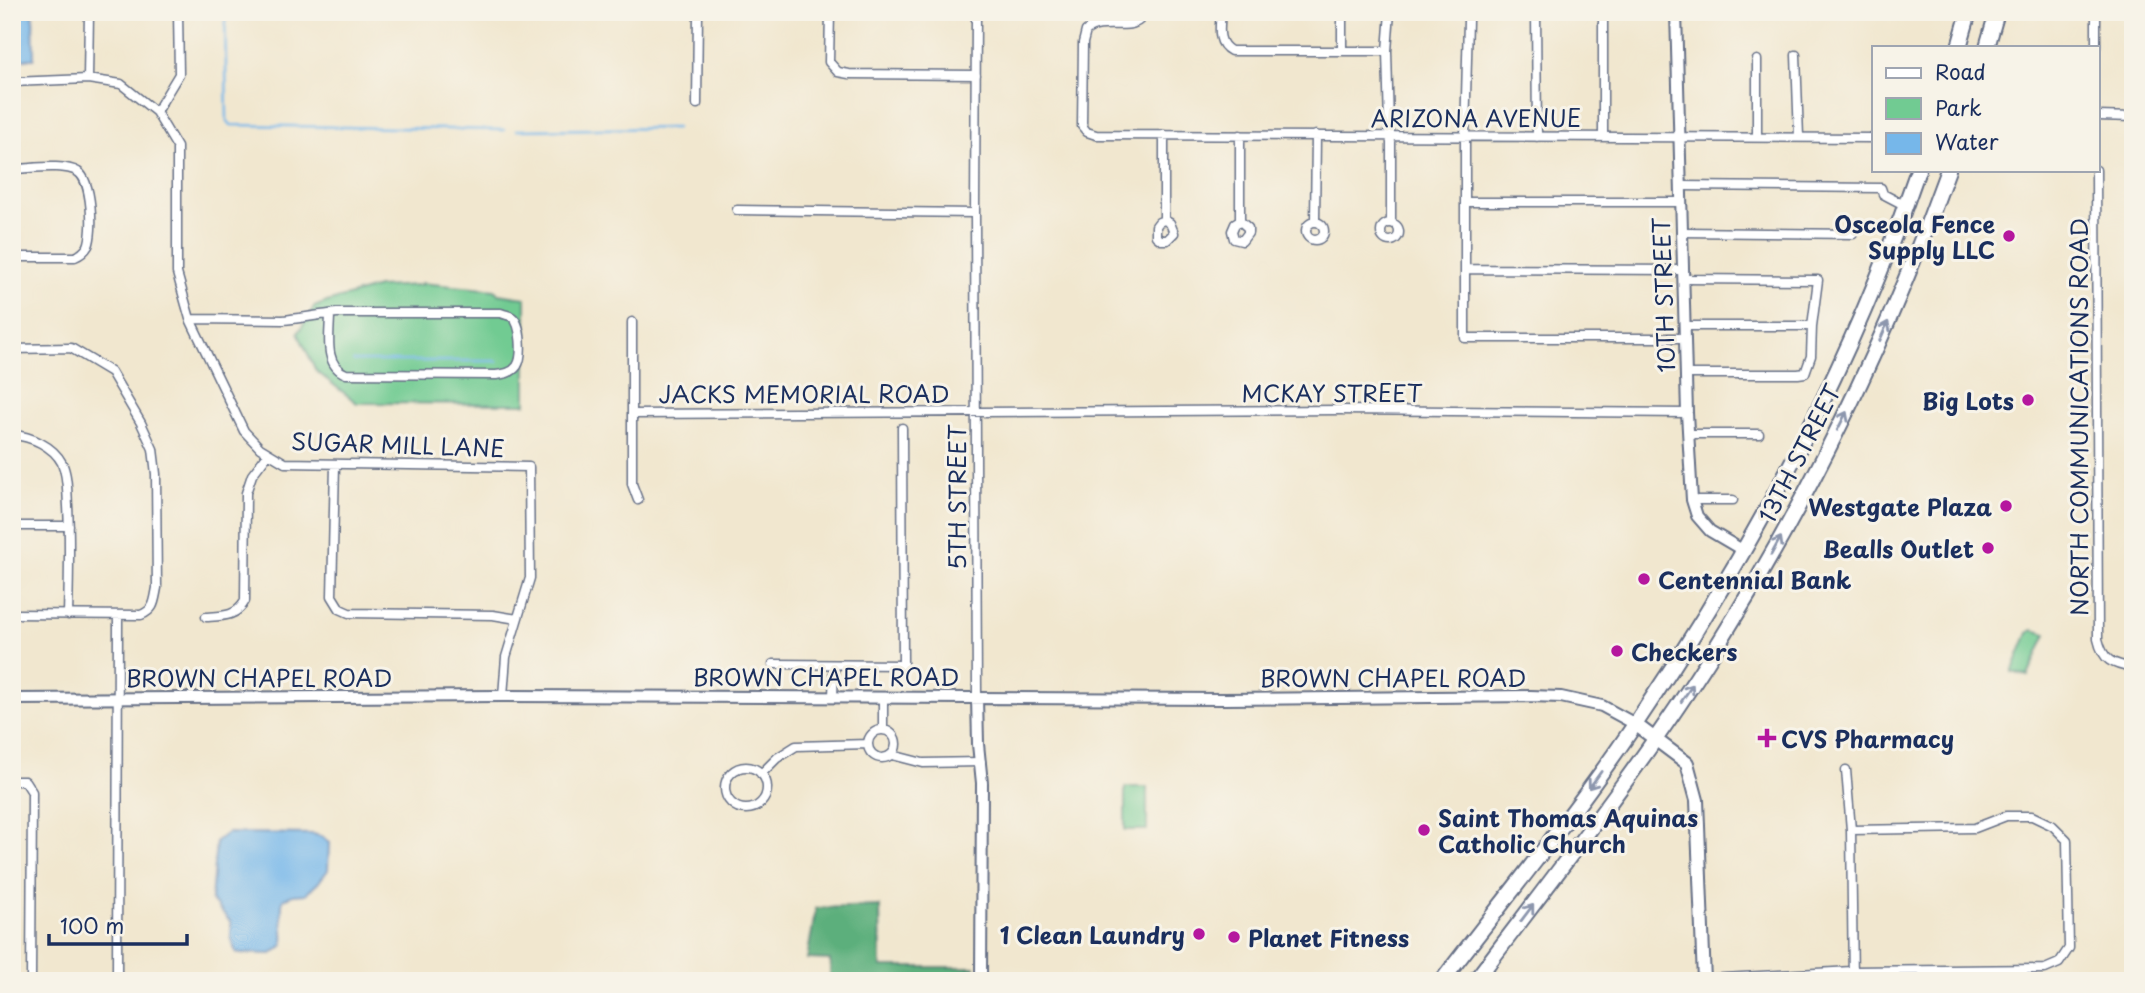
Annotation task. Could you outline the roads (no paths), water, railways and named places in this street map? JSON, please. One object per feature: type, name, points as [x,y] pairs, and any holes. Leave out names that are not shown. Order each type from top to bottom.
[{"type":"highway","points":[[1963,43],[1969,12]]},
{"type":"highway","points":[[1988,12],[1988,45]]},
{"type":"highway","points":[[1988,45],[1997,12]]},
{"type":"highway","name":"13TH STREET","points":[[1442,981],[1635,724],[1744,551],[1832,383],[1874,286],[1917,172]]},
{"type":"highway","points":[[1931,216],[1928,209],[1929,197],[1937,181],[1938,172]]},
{"type":"highway","name":"13TH STREET","points":[[1475,981],[1656,739],[1735,616],[1808,489],[1856,394],[1903,287],[1947,172]]},
{"type":"main road","points":[[1635,724],[1687,763],[1698,800],[1704,980]]},
{"type":"street","points":[[88,79],[89,12]]},
{"type":"street","points":[[156,112],[179,74],[178,12]]},
{"type":"street","points":[[697,104],[698,12]]},
{"type":"street","points":[[830,12],[829,62],[838,72],[976,75]]},
{"type":"street","name":"5TH STREET","points":[[976,12],[977,697],[982,783],[981,981]]},
{"type":"street","name":"ARIZONA AVENUE","points":[[1144,12],[1142,19],[1134,24],[1096,25],[1086,31],[1083,43],[1082,126],[1087,132],[1096,135],[1872,138]]},
{"type":"street","points":[[1221,12],[1220,39],[1224,47],[1231,51],[1387,51]]},
{"type":"street","points":[[1342,12],[1342,51]]},
{"type":"street","points":[[1390,12],[1387,51],[1391,222]]},
{"type":"street","points":[[1536,12],[1537,137]]},
{"type":"street","name":"10TH STREET","points":[[1676,12],[1687,413],[1692,500],[1698,516],[1710,531],[1744,551]]},
{"type":"street","points":[[2096,12],[2096,46]]},
{"type":"street","points":[[1604,15],[1604,137]]},
{"type":"street","points":[[1468,20],[1465,338],[1812,326]]},
{"type":"street","points":[[1796,54],[1799,137]]},
{"type":"street","points":[[1757,60],[1757,137]]},
{"type":"street","name":"SUGAR MILL LANE","points":[[12,82],[88,79],[121,84],[156,112],[177,147],[177,273],[190,319],[240,424],[252,442],[268,454],[285,463],[529,467],[530,578],[506,657],[503,696]]},
{"type":"street","points":[[2100,116],[2133,117]]},
{"type":"street","points":[[1164,135],[1164,220]]},
{"type":"street","points":[[1240,135],[1240,221]]},
{"type":"street","points":[[1315,222],[1316,135]]},
{"type":"street","points":[[12,169],[70,168],[82,175],[88,186],[90,221],[88,246],[75,257],[12,257]]},
{"type":"street","name":"NORTH COMMUNICATIONS ROAD","points":[[2096,172],[2098,639],[2101,651],[2108,661],[2133,668]]},
{"type":"street","points":[[1681,187],[1881,188],[1883,194],[1906,206]]},
{"type":"street","points":[[1466,202],[1682,202]]},
{"type":"street","points":[[737,210],[975,213]]},
{"type":"street","points":[[1683,232],[1853,234]]},
{"type":"street","points":[[1465,269],[1818,280],[1811,356],[1805,373],[1687,374]]},
{"type":"street","points":[[190,319],[283,320],[330,314],[501,313],[512,317],[520,331],[520,357],[517,366],[510,373],[496,375],[346,374],[338,371],[330,356],[330,314]]},
{"type":"street","name":"JACKS MEMORIAL ROAD","points":[[632,322],[632,485],[638,500]]},
{"type":"street","points":[[12,349],[71,348],[111,372],[153,449],[156,474],[157,576],[154,605],[150,611],[141,615],[12,614]]},
{"type":"street","name":"MCKAY STREET","points":[[977,411],[1687,413]]},
{"type":"street","name":"JACKS MEMORIAL ROAD","points":[[632,414],[977,411]]},
{"type":"street","points":[[773,664],[903,665],[902,428]]},
{"type":"street","points":[[1688,434],[1759,434]]},
{"type":"street","points":[[12,435],[25,436],[40,443],[58,456],[63,466],[67,481],[69,526],[68,615]]},
{"type":"street","points":[[206,617],[233,614],[245,601],[246,493],[252,475],[268,454]]},
{"type":"street","points":[[335,465],[332,596],[340,608],[349,613],[493,615],[517,619]]},
{"type":"street","points":[[1692,500],[1733,500]]},
{"type":"street","points":[[12,526],[69,526]]},
{"type":"street","points":[[117,981],[118,615]]},
{"type":"street","points":[[833,698],[834,665]]},
{"type":"street","name":"BROWN CHAPEL ROAD","points":[[12,699],[503,696],[1561,697],[1602,706],[1635,724]]},
{"type":"street","points":[[883,698],[883,730]]},
{"type":"street","points":[[883,730],[890,732],[897,746],[892,755],[884,759],[875,757],[868,744],[872,733],[883,730]]},
{"type":"street","points":[[761,774],[777,758],[796,746],[868,744]]},
{"type":"street","points":[[892,755],[923,763],[981,762]]},
{"type":"street","points":[[743,767],[756,769],[761,774],[767,787],[763,801],[758,806],[744,810],[731,803],[727,798],[725,785],[731,773],[743,767]]},
{"type":"street","points":[[1846,770],[1851,830],[1852,976]]},
{"type":"street","points":[[12,781],[25,781],[32,792],[31,981]]},
{"type":"street","points":[[1704,980],[2045,969],[2059,963],[2069,948],[2067,841],[2053,826],[2032,816],[2006,816],[1975,828],[1851,830]]},
{"type":"water","points":[[12,12],[33,12],[34,59],[12,59]]},
{"type":"water","points":[[228,833],[313,834],[323,837],[329,843],[328,870],[318,883],[306,894],[283,899],[283,945],[272,954],[236,953],[231,938],[231,922],[211,900],[216,841]]},
{"type":"waterway","points":[[225,12],[227,120],[231,125],[504,130]]},
{"type":"waterway","points":[[517,130],[676,128]]},
{"type":"waterway","points":[[353,361],[497,361]]},
{"type":"place","name":"Osceola Fence Supply LLC","points":[[2009,236]]},
{"type":"place","name":"Big Lots","points":[[2028,400]]},
{"type":"place","name":"Westgate Plaza","points":[[2006,506]]},
{"type":"place","name":"Bealls Outlet","points":[[1988,548]]},
{"type":"place","name":"Centennial Bank","points":[[1644,579]]},
{"type":"place","name":"Checkers","points":[[1617,651]]},
{"type":"place","name":"CVS Pharmacy","points":[[1767,738]]},
{"type":"place","name":"Saint Thomas Aquinas Catholic Church","points":[[1424,830]]},
{"type":"place","name":"1 Clean Laundry","points":[[1199,934]]},
{"type":"place","name":"Planet Fitness","points":[[1234,937]]}]
